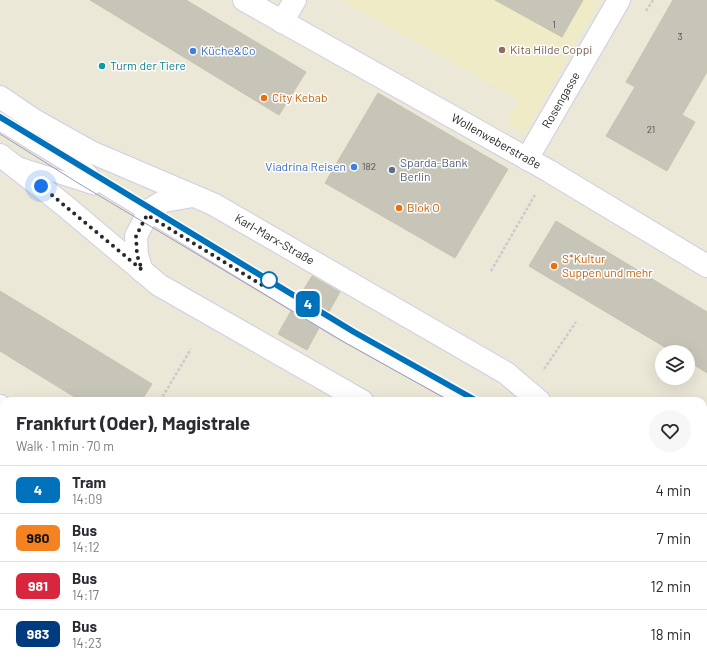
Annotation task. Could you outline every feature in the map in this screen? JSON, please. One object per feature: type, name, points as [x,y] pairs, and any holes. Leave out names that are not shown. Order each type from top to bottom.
[{"type":"street","name":"Wollenweberstraße","points":[[244,0],[549,171],[707,266]]},
{"type":"street","points":[[282,22],[295,0]]},
{"type":"street","name":"Rosengasse","points":[[527,159],[619,0]]},
{"type":"street","name":"Karl-Marx-Straße","points":[[0,97],[34,120],[91,152],[214,204],[500,369],[530,397]]},
{"type":"street","points":[[3,157],[64,205],[159,285],[355,397]]},
{"type":"street","points":[[142,270],[137,255],[136,236],[151,209],[164,201],[193,196]]},
{"type":"lane","points":[[34,120],[113,194]]},
{"type":"lane","points":[[0,124],[340,332],[457,397]]},
{"type":"lane","points":[[3,157],[113,194]]},
{"type":"path","points":[[491,271],[549,171]]},
{"type":"path","points":[[532,397],[576,322]]},
{"type":"path","points":[[162,397],[191,349]]},
{"type":"shaded area","name":"Kita Hilde Coppi","points":[[600,0],[525,133],[506,123],[519,100],[343,1]]},
{"type":"building","points":[[90,0],[186,0],[306,72],[279,115]]},
{"type":"building","points":[[495,0],[583,0],[562,37]]},
{"type":"building","points":[[673,0],[707,0],[707,72],[682,115],[695,122],[667,171],[606,136],[635,87],[626,82]]},
{"type":"building","points":[[378,93],[508,169],[455,258],[325,183]]},
{"type":"building","points":[[556,221],[707,312],[707,373],[695,365],[695,345],[661,345],[529,266]]},
{"type":"building","points":[[312,276],[340,292],[327,315],[299,297]]},
{"type":"building","points":[[0,291],[152,384],[144,397],[75,397],[0,351]]},
{"type":"building","points":[[291,311],[319,328],[307,350],[278,334]]},
{"type":"tram line","points":[[0,117],[354,331],[470,397]]},
{"type":"tram line","name":"4","points":[[0,117],[354,332],[469,397]]},
{"type":"tram line","points":[[0,134],[78,183],[344,342],[443,397]]},
{"type":"place","name":"Kita Hilde Coppi","points":[[502,50]]},
{"type":"place","name":"Küche&Co","points":[[193,51]]},
{"type":"place","name":"Turm der Tiere","points":[[102,66]]},
{"type":"place","name":"City Kebab","points":[[264,98]]},
{"type":"place","name":"Viadrina Reisen","points":[[354,167]]},
{"type":"place","name":"Sparda-Bank Berlin","points":[[392,170]]},
{"type":"place","name":"Blok O","points":[[399,208]]},
{"type":"place","name":"S*Kultur Suppen und mehr","points":[[554,266]]},
{"type":"route","points":[[41,186],[142,270],[137,255],[136,236],[147,215],[265,287],[269,280]]}]
